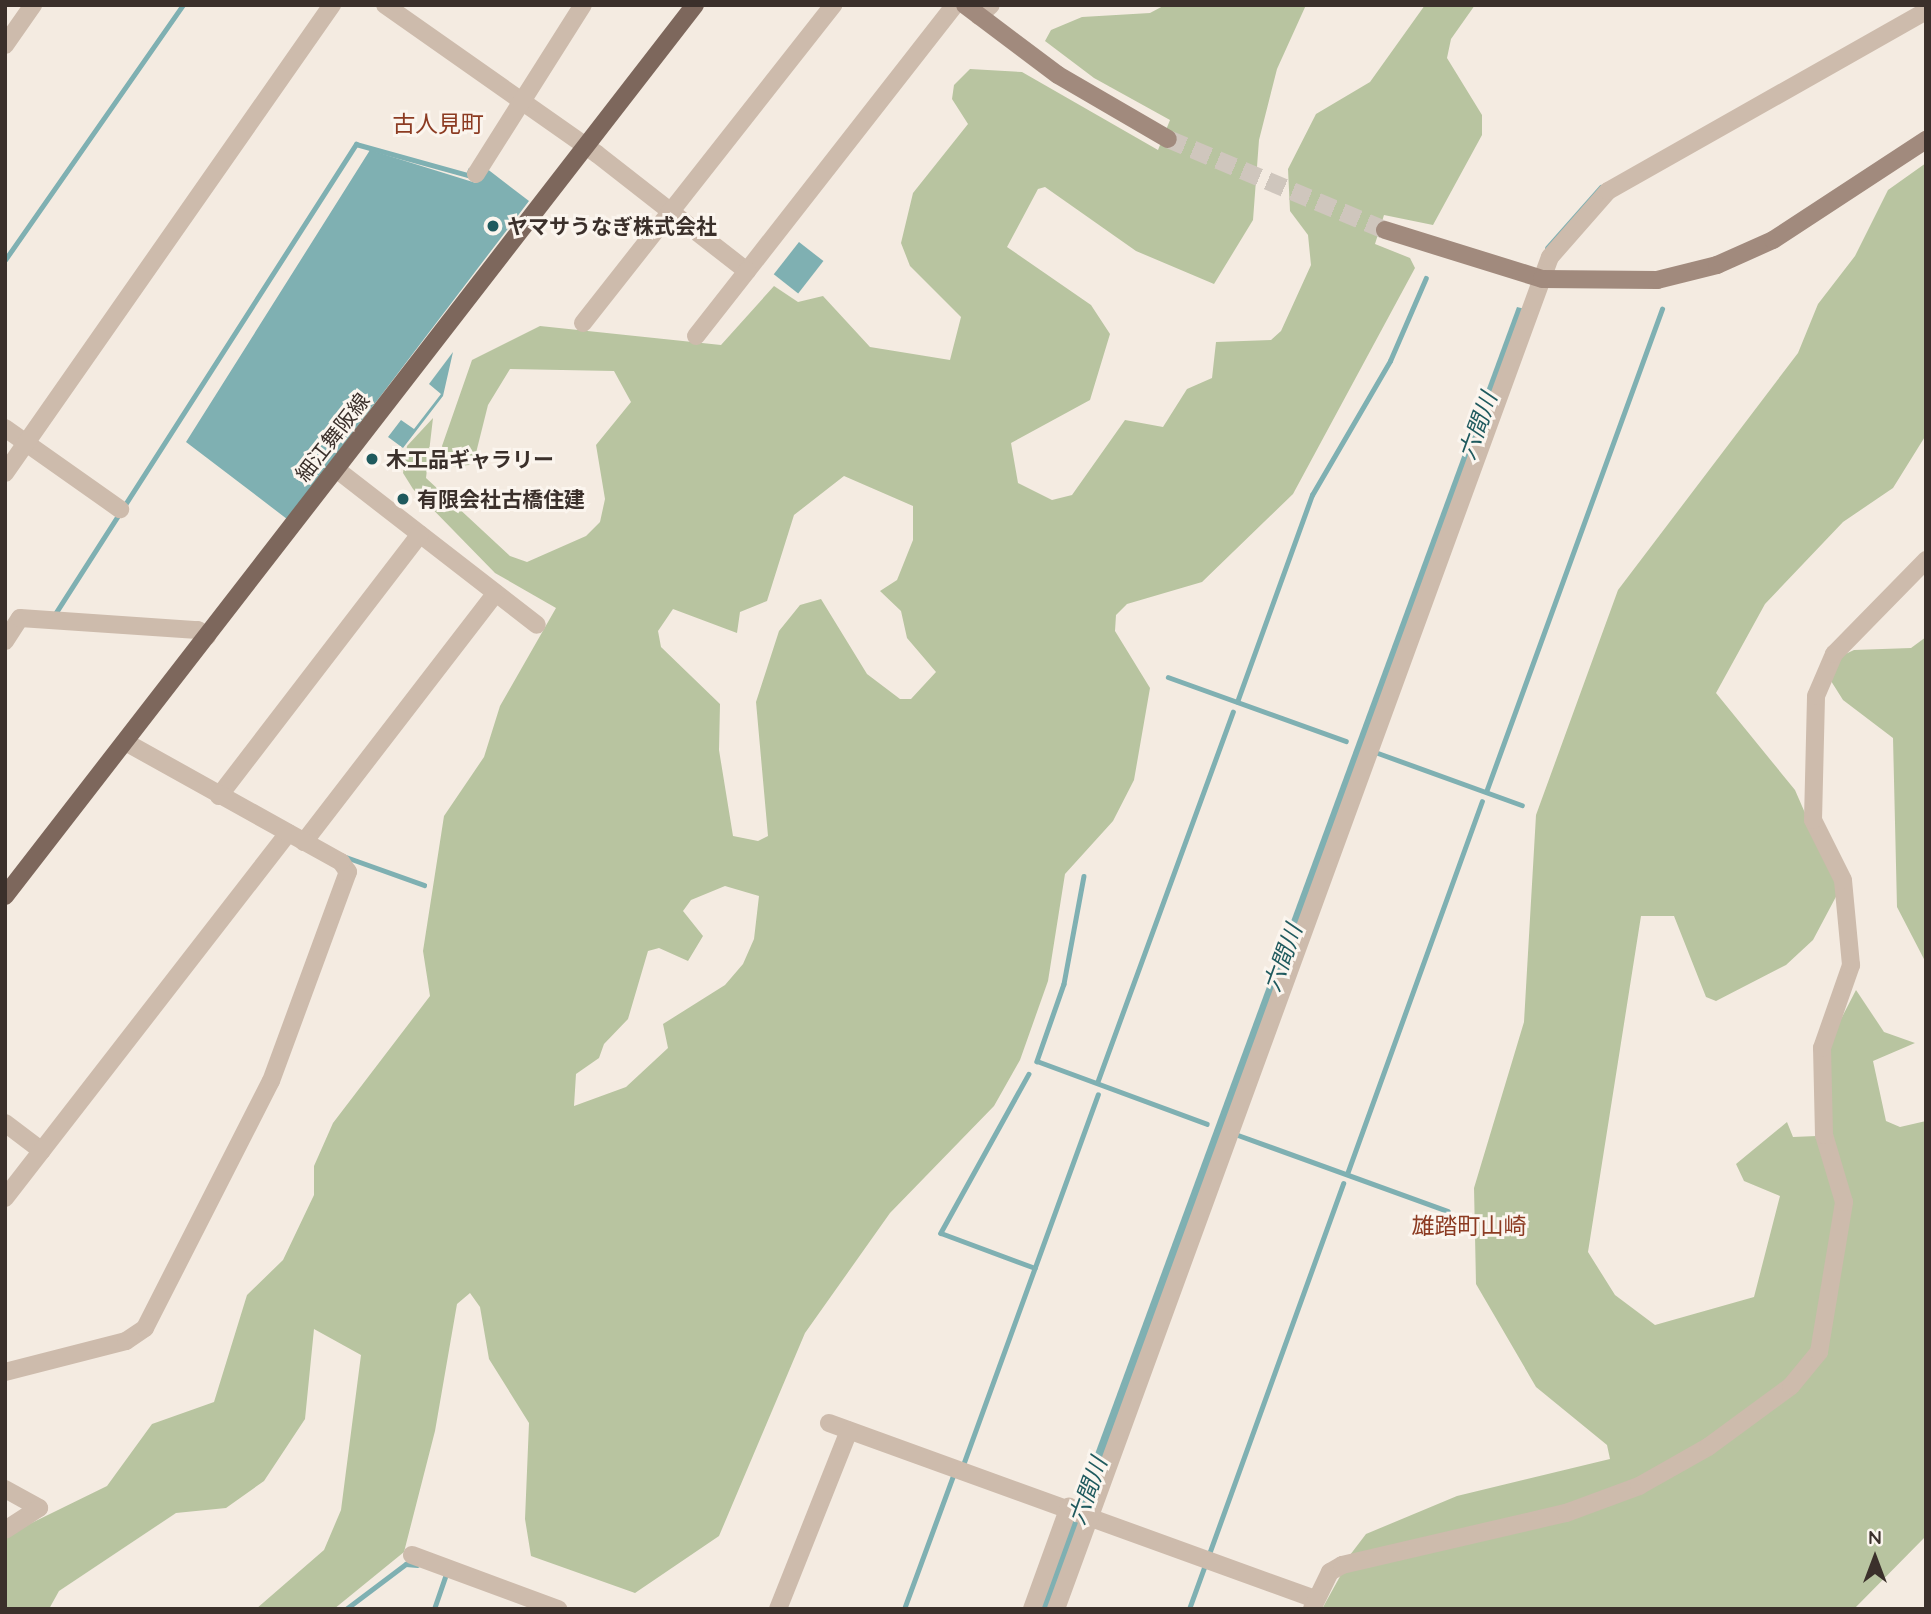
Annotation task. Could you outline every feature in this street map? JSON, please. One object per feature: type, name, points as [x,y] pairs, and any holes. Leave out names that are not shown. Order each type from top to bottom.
[{"type":"main road","name":"細江舞阪線","points":[[5,896],[695,5]]},
{"type":"street","points":[[5,45],[33,5]]},
{"type":"street","points":[[5,472],[332,5]]},
{"type":"street","points":[[385,5],[586,147],[747,271]]},
{"type":"street","points":[[476,174],[583,5]]},
{"type":"street","points":[[583,323],[833,5]]},
{"type":"street","points":[[696,335],[955,5]]},
{"type":"street","points":[[965,5],[985,11],[1085,93],[1168,139]]},
{"type":"street","points":[[1032,1609],[1077,1514],[1542,279],[1560,242],[1608,191],[1926,11]]},
{"type":"street","points":[[1385,230],[1542,279],[1628,283],[1717,265],[1773,240],[1926,140]]},
{"type":"street","points":[[5,428],[120,509]]},
{"type":"street","points":[[336,469],[537,625]]},
{"type":"street","points":[[219,796],[420,534]]},
{"type":"street","points":[[829,1423],[1313,1604],[1330,1572],[1342,1565],[1566,1513],[1639,1486],[1708,1447],[1791,1386],[1819,1352],[1844,1202],[1824,1135],[1822,1048],[1851,965],[1843,880],[1813,820],[1816,696],[1834,654],[1926,560]]},
{"type":"street","points":[[5,1198],[496,593]]},
{"type":"street","points":[[5,641],[20,618],[198,630],[207,636]]},
{"type":"street","points":[[5,1372],[134,1338],[151,1316],[271,1082],[334,917],[346,866],[125,742]]},
{"type":"street","points":[[5,1123],[42,1151]]},
{"type":"street","points":[[778,1609],[849,1431]]},
{"type":"street","points":[[5,1489],[39,1508],[5,1530]]},
{"type":"street","points":[[1056,1609],[1077,1514]]},
{"type":"street","points":[[412,1555],[535,1605],[558,1609]]},
{"type":"green space","points":[[1165,5],[1306,5],[1277,69],[1259,140],[1253,220],[1214,284],[1136,251],[1045,187],[1038,189],[1007,247],[1091,305],[1110,334],[1090,400],[1011,443],[1018,483],[1052,500],[1072,495],[1125,420],[1163,427],[1187,389],[1212,378],[1216,342],[1271,340],[1281,331],[1311,265],[1308,235],[1290,211],[1288,169],[1316,114],[1370,82],[1425,5],[1475,5],[1451,39],[1447,58],[1482,115],[1482,135],[1433,225],[1384,215],[1375,244],[1410,258],[1415,268],[1293,494],[1202,582],[1127,604],[1116,615],[1115,631],[1150,688],[1134,780],[1113,821],[1065,874],[1048,981],[1020,1060],[994,1106],[890,1213],[805,1333],[719,1536],[635,1593],[531,1556],[525,1519],[529,1423],[489,1359],[480,1307],[470,1293],[457,1304],[435,1431],[404,1552],[334,1609],[256,1609],[324,1550],[341,1510],[361,1355],[314,1329],[305,1419],[264,1481],[226,1508],[176,1513],[59,1591],[49,1609],[5,1609],[5,1536],[107,1486],[152,1424],[214,1402],[247,1295],[283,1260],[314,1195],[314,1166],[333,1123],[430,996],[423,951],[444,816],[484,757],[500,706],[556,608],[495,573],[413,489],[403,473],[407,446],[433,418],[426,478],[510,556],[527,562],[586,536],[600,522],[605,499],[596,445],[631,402],[614,371],[510,369],[488,405],[475,457],[469,465],[449,467],[442,446],[472,360],[540,326],[721,345],[774,286],[798,302],[823,296],[870,347],[950,360],[961,317],[910,266],[901,243],[913,193],[968,124],[952,99],[954,85],[970,69],[1022,72],[1158,150],[1170,120],[1094,78],[1045,41],[1051,30],[1082,17],[1150,13]],"holes":[[[844,476],[913,506],[913,540],[897,580],[880,591],[901,611],[907,638],[936,672],[911,699],[900,699],[867,674],[821,599],[800,605],[779,631],[756,702],[768,836],[758,841],[733,836],[719,750],[720,704],[661,647],[658,631],[673,609],[737,633],[740,612],[767,601],[794,515]],[[725,886],[759,896],[754,939],[743,964],[725,985],[663,1024],[668,1048],[626,1087],[574,1106],[576,1074],[599,1058],[604,1044],[628,1019],[648,951],[659,948],[688,961],[703,936],[683,911],[691,900]]]},
{"type":"green space","points":[[1926,163],[1926,435],[1893,488],[1843,522],[1765,604],[1716,693],[1795,790],[1839,891],[1813,940],[1786,965],[1716,1001],[1706,997],[1674,916],[1641,916],[1588,1252],[1615,1295],[1655,1325],[1754,1297],[1780,1196],[1744,1181],[1736,1164],[1787,1122],[1793,1137],[1817,1136],[1838,1181],[1821,1330],[1804,1368],[1706,1444],[1602,1496],[1350,1555],[1366,1534],[1457,1496],[1610,1459],[1607,1445],[1536,1387],[1476,1284],[1474,1188],[1524,1022],[1536,815],[1618,590],[1798,353],[1818,304],[1855,256],[1888,190]]},
{"type":"green space","points":[[1926,637],[1926,963],[1897,907],[1893,738],[1843,700],[1831,681],[1839,657],[1854,650],[1911,648]]},
{"type":"green space","points":[[1856,990],[1884,1032],[1915,1043],[1873,1061],[1886,1121],[1900,1127],[1926,1121],[1926,1536],[1854,1609],[1322,1609],[1343,1571],[1605,1504],[1810,1374],[1849,1191],[1832,1145],[1826,1048]]},
{"type":"water","points":[[370,150],[476,183],[486,168],[529,201],[287,519],[186,442]]},
{"type":"water","points":[[799,242],[823,261],[798,293],[774,274]]},
{"type":"water","name":"六間川","points":[[1517,307],[1525,309],[1050,1609],[1038,1609]]},
{"type":"water","points":[[453,352],[443,396],[403,448],[388,437],[401,420],[414,429],[441,394],[429,384]]},
{"type":"waterway","points":[[5,260],[183,5]]},
{"type":"waterway","points":[[55,614],[356,144],[468,175],[470,170]]},
{"type":"waterway","points":[[1547,248],[1601,187]]},
{"type":"waterway","points":[[1237,702],[1312,495],[1390,361],[1426,278]]},
{"type":"waterway","points":[[1486,792],[1662,309]]},
{"type":"waterway","points":[[1168,677],[1346,741]]},
{"type":"waterway","points":[[1097,1083],[1233,712]]},
{"type":"waterway","points":[[1378,753],[1522,805]]},
{"type":"waterway","points":[[1347,1174],[1482,802]]},
{"type":"waterway","points":[[346,857],[424,885]]},
{"type":"waterway","points":[[1084,876],[1064,984],[1037,1061],[1207,1124]]},
{"type":"waterway","points":[[1029,1074],[941,1233],[1035,1268]]},
{"type":"waterway","points":[[963,1465],[1098,1095]]},
{"type":"waterway","points":[[1238,1135],[1448,1211]]},
{"type":"waterway","points":[[1209,1554],[1343,1184]]},
{"type":"waterway","points":[[904,1609],[953,1476]]},
{"type":"waterway","points":[[346,1609],[406,1564],[417,1565]]},
{"type":"waterway","points":[[1189,1609],[1205,1565]]},
{"type":"waterway","points":[[434,1609],[446,1575]]},
{"type":"tunnel","points":[[1168,139],[1385,230]]},
{"type":"place","name":"ヤマサうなぎ株式会社","points":[[493,226]]},
{"type":"place","name":"木工品ギャラリー","points":[[372,459]]},
{"type":"place","name":"有限会社古橋住建","points":[[403,499]]},
{"type":"district","name":"古人見町","points":[[438,124]]},
{"type":"district","name":"雄踏町山崎","points":[[1469,1226]]}]
